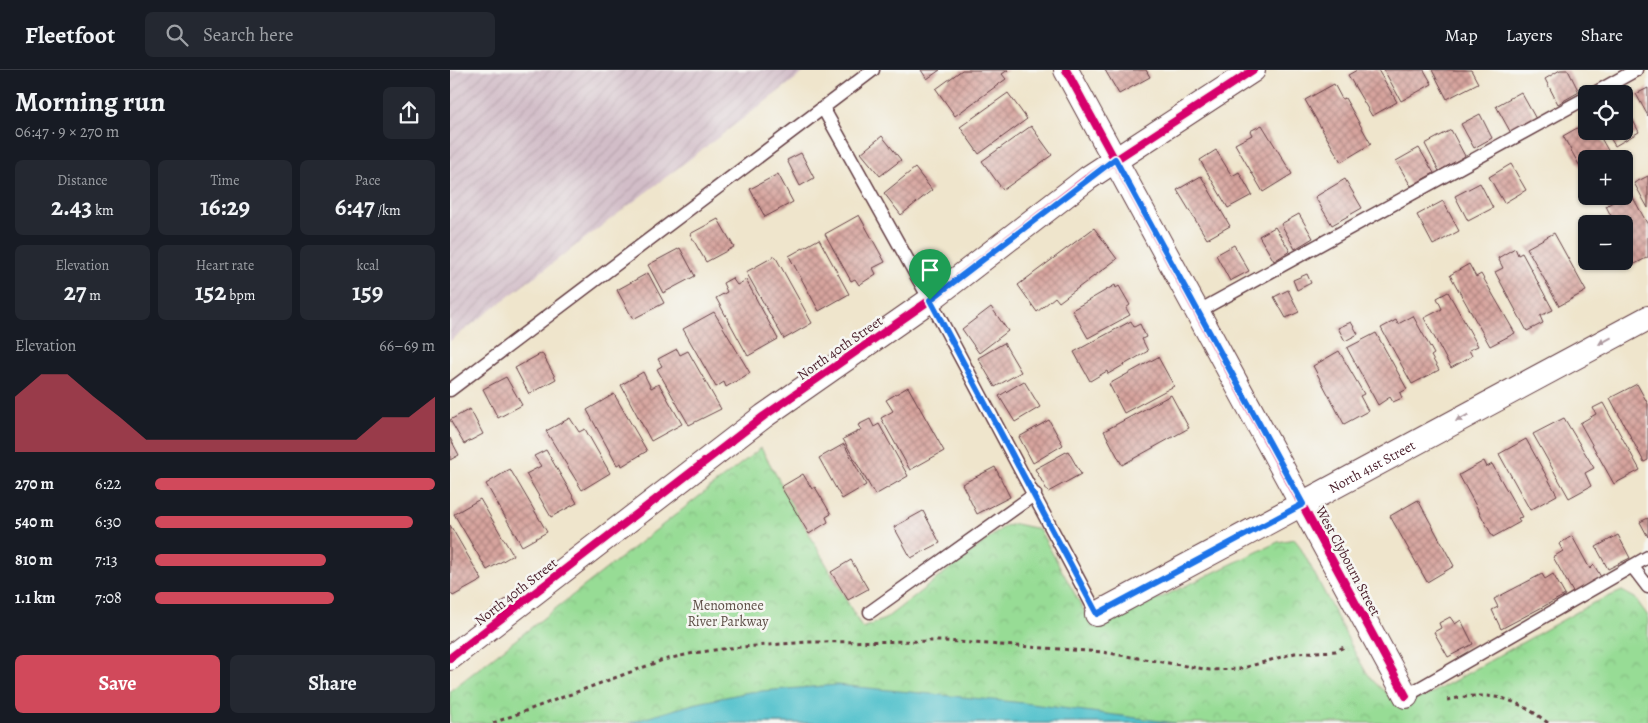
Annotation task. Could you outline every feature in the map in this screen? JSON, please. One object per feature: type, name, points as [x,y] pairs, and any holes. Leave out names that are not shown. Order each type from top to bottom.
[{"type":"street","name":"West Clybourn Street","points":[[1066,70],[1406,696]]},
{"type":"street","name":"North 40th Street","points":[[450,658],[764,416],[930,300],[1115,159],[1252,70]]},
{"type":"street","name":"North 41st Street","points":[[1097,614],[1648,318]]},
{"type":"lane","points":[[450,390],[873,70]]},
{"type":"lane","points":[[1609,85],[1636,70]]},
{"type":"lane","points":[[1197,312],[1578,102]]},
{"type":"lane","points":[[823,108],[930,300],[1097,614]]},
{"type":"lane","points":[[870,612],[1034,494]]},
{"type":"lane","points":[[1406,696],[1648,557]]},
{"type":"lane","points":[[1632,566],[1648,587]]},
{"type":"path","points":[[493,723],[663,660],[729,648],[808,642],[944,641],[1102,652],[1210,670],[1240,669],[1295,653],[1336,651],[1344,647]]},
{"type":"path","points":[[1446,700],[1470,695],[1492,695],[1529,708],[1548,723]]},
{"type":"shaded area","points":[[450,70],[807,70],[450,341]]},
{"type":"green space","name":"Menomonee River Parkway","points":[[761,448],[862,628],[885,619],[1005,526],[1016,524],[1039,529],[1093,627],[1099,627],[1278,542],[1294,539],[1305,555],[1365,670],[1377,685],[1389,695],[1405,700],[1427,696],[1593,603],[1622,591],[1635,598],[1648,616],[1648,723],[450,723],[450,691]]},
{"type":"water","points":[[837,685],[1024,703],[1175,723],[629,723],[693,704],[749,692]]},
{"type":"building","points":[[921,70],[940,70],[927,79]]},
{"type":"building","points":[[962,70],[1008,70],[1002,74],[1006,79],[955,116],[936,89]]},
{"type":"building","points":[[1105,70],[1146,70],[1150,77],[1119,94]]},
{"type":"building","points":[[1357,70],[1378,70],[1397,102],[1372,116],[1348,75]]},
{"type":"building","points":[[1384,70],[1424,70],[1432,84],[1401,101]]},
{"type":"building","points":[[1432,70],[1471,70],[1478,83],[1447,99]]},
{"type":"building","points":[[1560,70],[1568,70],[1578,93],[1558,104],[1545,79]]},
{"type":"building","points":[[1334,84],[1342,99],[1345,98],[1371,144],[1341,162],[1305,100]]},
{"type":"building","points":[[1648,88],[1648,116],[1636,94]]},
{"type":"building","points":[[1521,92],[1536,119],[1511,133],[1496,106]]},
{"type":"building","points":[[1008,93],[1027,119],[979,154],[960,127]]},
{"type":"building","points":[[1480,114],[1492,138],[1474,148],[1461,124]]},
{"type":"building","points":[[1633,120],[1639,132],[1633,136]]},
{"type":"building","points":[[1262,125],[1292,174],[1263,192],[1235,144],[1252,135],[1250,131]]},
{"type":"building","points":[[1031,126],[1052,155],[1003,190],[982,161]]},
{"type":"building","points":[[1578,128],[1578,140],[1602,140],[1608,150],[1578,150],[1578,163],[1563,136]]},
{"type":"building","points":[[1451,130],[1465,156],[1439,171],[1425,144]]},
{"type":"building","points":[[882,136],[901,160],[880,176],[861,153]]},
{"type":"building","points":[[1611,140],[1625,140],[1615,146]]},
{"type":"building","points":[[1419,148],[1434,173],[1411,186],[1396,161]]},
{"type":"building","points":[[1216,150],[1232,176],[1239,172],[1252,195],[1228,208],[1200,160]]},
{"type":"building","points":[[801,153],[814,178],[800,186],[787,160]]},
{"type":"building","points":[[1511,164],[1526,190],[1504,203],[1489,177]]},
{"type":"building","points":[[915,168],[932,190],[901,215],[884,193]]},
{"type":"building","points":[[778,174],[793,202],[765,217],[750,189]]},
{"type":"building","points":[[1201,176],[1230,226],[1207,239],[1177,190]]},
{"type":"building","points":[[1648,176],[1648,208],[1634,183]]},
{"type":"building","points":[[1345,179],[1362,208],[1332,225],[1315,197]]},
{"type":"building","points":[[1480,183],[1493,208],[1468,221],[1455,196]]},
{"type":"building","points":[[1633,198],[1648,225],[1648,257],[1633,265],[1633,215],[1610,215],[1606,206],[1633,205]]},
{"type":"building","points":[[1443,201],[1459,231],[1433,245],[1417,215]]},
{"type":"building","points":[[1299,214],[1313,238],[1295,249],[1281,224]]},
{"type":"building","points":[[859,215],[885,262],[873,268],[876,274],[859,285],[855,279],[851,281],[825,234]]},
{"type":"building","points":[[718,219],[734,247],[706,262],[690,234]]},
{"type":"building","points":[[1275,227],[1290,251],[1274,261],[1259,236]]},
{"type":"building","points":[[1094,228],[1117,259],[1059,302],[1055,297],[1037,312],[1018,285]]},
{"type":"building","points":[[1554,233],[1586,291],[1559,306],[1527,248]]},
{"type":"building","points":[[819,239],[849,294],[819,311],[789,256]]},
{"type":"building","points":[[1234,245],[1249,271],[1230,281],[1216,255]]},
{"type":"building","points":[[680,248],[695,276],[663,293],[648,265]]},
{"type":"building","points":[[1515,248],[1518,255],[1522,253],[1553,310],[1540,316],[1543,323],[1527,331],[1495,272],[1503,268],[1498,258]]},
{"type":"building","points":[[775,256],[812,323],[784,339],[746,272]]},
{"type":"building","points":[[1469,264],[1476,277],[1481,274],[1515,333],[1490,346],[1450,275]]},
{"type":"building","points":[[648,273],[664,303],[633,319],[617,290]]},
{"type":"building","points":[[1307,274],[1311,283],[1297,290],[1293,280]]},
{"type":"building","points":[[732,278],[737,285],[746,280],[778,339],[748,356],[716,298],[727,292],[723,283]]},
{"type":"building","points":[[1115,285],[1116,288],[1119,286],[1130,305],[1126,308],[1130,315],[1088,338],[1072,310]]},
{"type":"building","points":[[1288,290],[1299,312],[1286,318],[1274,297]]},
{"type":"building","points":[[1448,292],[1478,346],[1469,350],[1472,356],[1451,368],[1424,318],[1442,309],[1437,298]]},
{"type":"building","points":[[991,307],[1008,331],[979,353],[962,329]]},
{"type":"building","points":[[714,312],[750,373],[726,387],[724,382],[716,387],[683,329]]},
{"type":"building","points":[[1413,316],[1434,354],[1431,356],[1439,370],[1412,384],[1381,328],[1396,320],[1398,324]]},
{"type":"building","points":[[1131,321],[1134,327],[1140,324],[1146,337],[1142,339],[1148,351],[1108,374],[1107,371],[1090,381],[1074,352]]},
{"type":"building","points":[[1351,322],[1358,334],[1345,341],[1338,328]]},
{"type":"building","points":[[1376,333],[1407,389],[1400,393],[1402,398],[1393,402],[1390,397],[1378,405],[1347,348]]},
{"type":"building","points":[[1004,343],[1021,372],[995,387],[978,358]]},
{"type":"building","points":[[677,349],[680,355],[688,351],[721,409],[689,425],[657,369],[662,366],[658,359]]},
{"type":"building","points":[[1339,351],[1364,394],[1360,396],[1368,411],[1344,424],[1313,366]]},
{"type":"building","points":[[542,353],[556,379],[529,394],[515,368]]},
{"type":"building","points":[[1158,357],[1174,386],[1124,413],[1109,384]]},
{"type":"building","points":[[643,372],[651,388],[659,384],[682,424],[651,441],[621,385]]},
{"type":"building","points":[[506,377],[522,405],[498,418],[483,389]]},
{"type":"building","points":[[1024,381],[1040,407],[1015,422],[999,396]]},
{"type":"building","points":[[1637,384],[1648,404],[1648,460],[1644,462],[1610,398]]},
{"type":"building","points":[[908,387],[944,451],[910,470],[881,418],[893,411],[886,400]]},
{"type":"building","points":[[614,394],[647,451],[622,466],[621,463],[617,465],[587,410]]},
{"type":"building","points":[[1171,395],[1189,428],[1122,465],[1104,431]]},
{"type":"building","points":[[1603,403],[1640,470],[1614,484],[1580,423],[1596,414],[1593,408]]},
{"type":"building","points":[[470,409],[483,434],[464,444],[450,420]]},
{"type":"building","points":[[570,418],[579,432],[585,429],[610,473],[582,490],[546,431]]},
{"type":"building","points":[[1564,418],[1594,468],[1585,473],[1591,486],[1569,498],[1533,434]]},
{"type":"building","points":[[870,419],[874,427],[879,424],[908,476],[875,495],[843,439],[861,430],[858,425]]},
{"type":"building","points":[[1049,420],[1063,445],[1033,463],[1019,437]]},
{"type":"building","points":[[450,438],[459,455],[450,460]]},
{"type":"building","points":[[1526,439],[1557,495],[1530,510],[1499,454]]},
{"type":"building","points":[[844,444],[866,485],[842,499],[819,458]]},
{"type":"building","points":[[546,450],[577,503],[551,517],[526,474],[541,466],[534,456]]},
{"type":"building","points":[[1068,451],[1081,474],[1048,492],[1035,469]]},
{"type":"building","points":[[1484,461],[1487,467],[1492,464],[1522,517],[1518,518],[1520,522],[1493,537],[1459,475]]},
{"type":"building","points":[[995,467],[1010,497],[977,514],[962,484]]},
{"type":"building","points":[[510,469],[547,532],[522,546],[486,484]]},
{"type":"building","points":[[803,474],[812,489],[815,487],[831,514],[826,517],[828,522],[809,534],[781,487]]},
{"type":"building","points":[[480,499],[513,555],[487,570],[454,514]]},
{"type":"building","points":[[1418,500],[1454,566],[1427,582],[1390,516]]},
{"type":"building","points":[[923,511],[940,543],[911,558],[894,527]]},
{"type":"building","points":[[1648,518],[1648,537],[1640,522]]},
{"type":"building","points":[[450,525],[482,580],[453,596],[450,592]]},
{"type":"building","points":[[1618,535],[1630,558],[1608,569],[1596,547]]},
{"type":"building","points":[[1572,536],[1590,569],[1594,565],[1601,577],[1574,594],[1553,557],[1563,551],[1559,544]]},
{"type":"building","points":[[851,560],[868,589],[848,600],[831,572]]},
{"type":"building","points":[[1542,574],[1545,579],[1553,574],[1565,595],[1501,629],[1492,610],[1498,607],[1494,599]]},
{"type":"building","points":[[1450,617],[1455,624],[1461,620],[1473,644],[1448,657],[1434,632],[1441,628],[1439,623]]},
{"type":"cycle path","points":[[1066,70],[1406,696]]},
{"type":"cycle path","points":[[450,658],[764,416],[930,300],[1088,178],[1253,70]]},
{"type":"route","points":[[1115,159],[1303,504],[1097,614],[930,300],[1115,159]]}]
